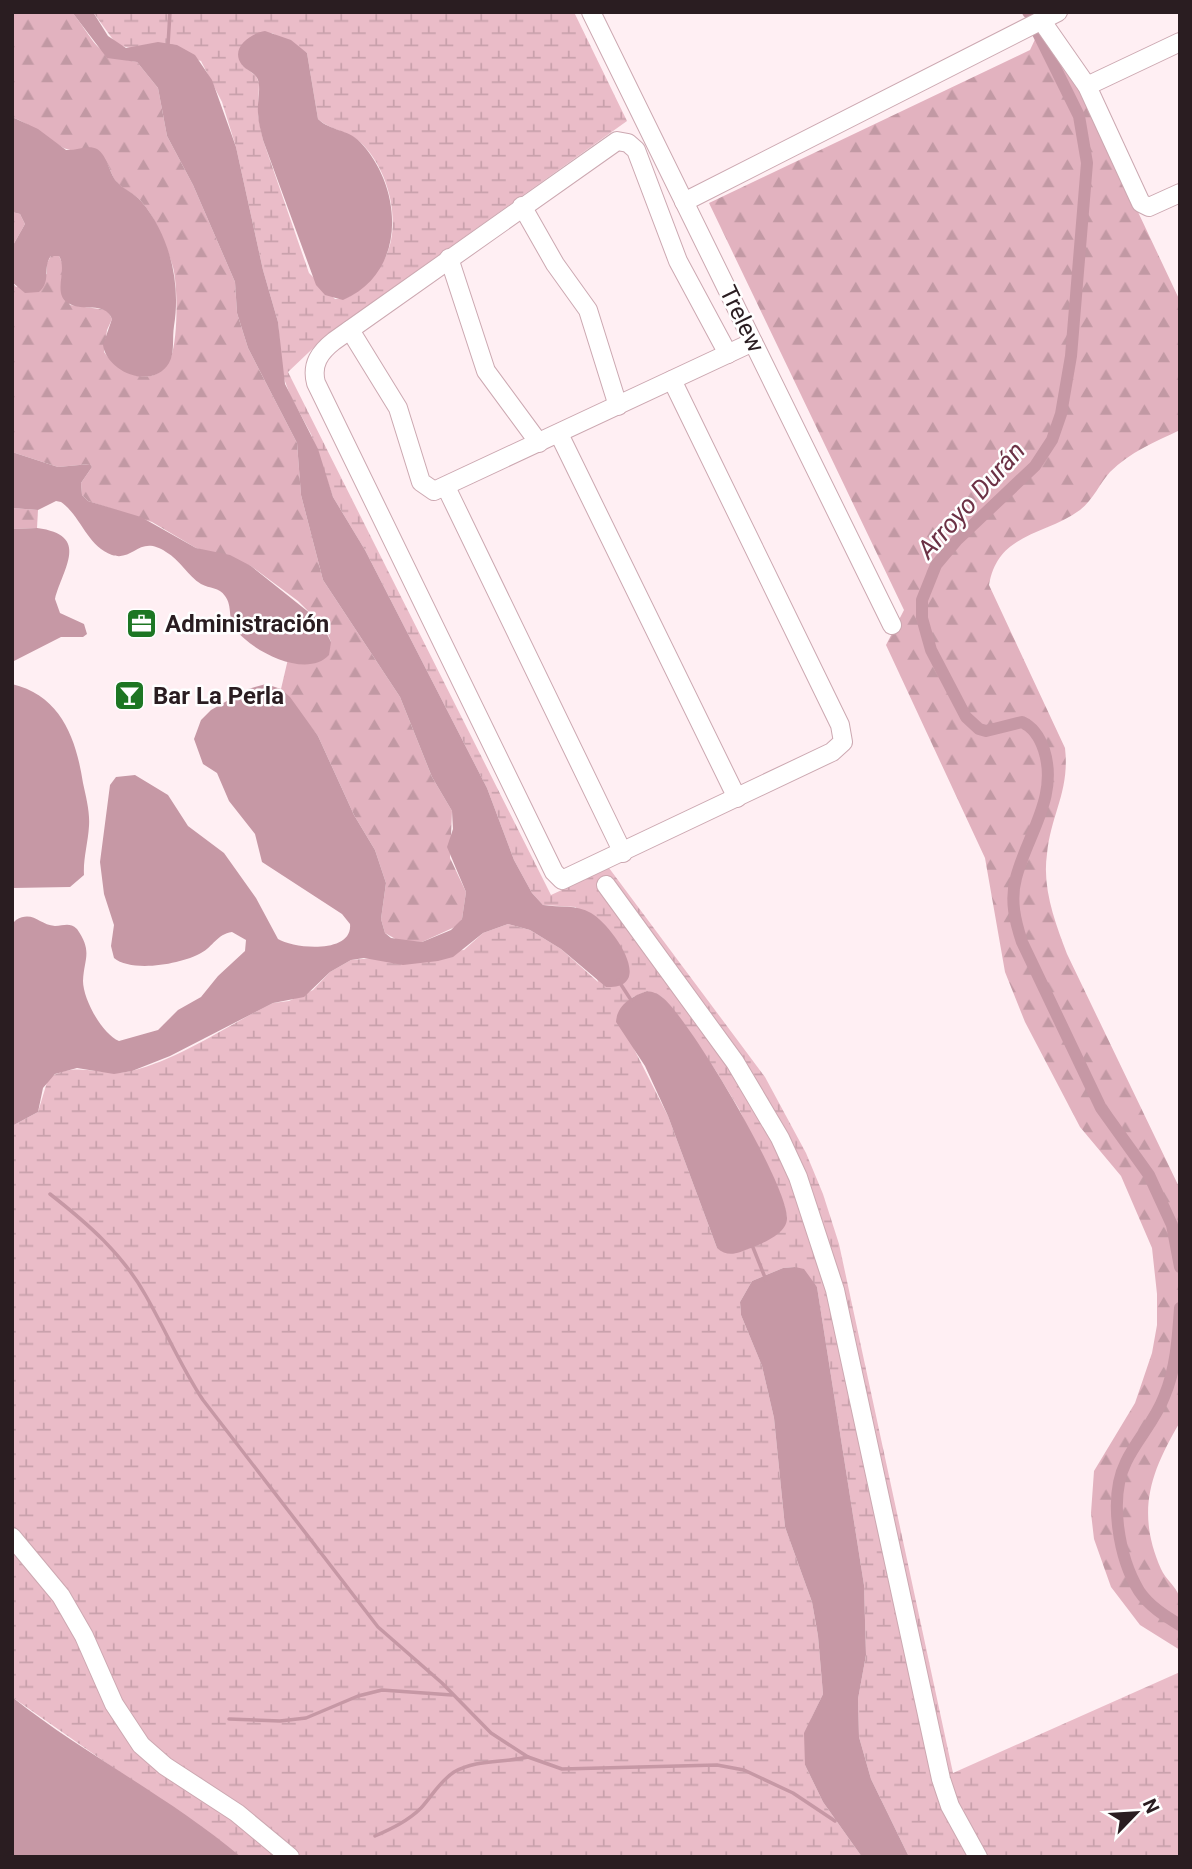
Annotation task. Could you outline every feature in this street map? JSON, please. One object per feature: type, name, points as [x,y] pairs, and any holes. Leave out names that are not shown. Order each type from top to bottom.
[{"type":"street","name":"Trelew","points":[[591,12],[892,625]]},
{"type":"street","points":[[684,202],[1058,12]]},
{"type":"street","points":[[1041,20],[1087,86],[1141,203],[1149,207],[1180,193]]},
{"type":"street","points":[[1087,86],[1180,42]]},
{"type":"street","points":[[672,380],[841,725],[844,737],[836,750],[562,880],[555,876],[316,383],[314,368],[328,346],[606,146],[622,141],[633,146],[678,261],[728,354]]},
{"type":"street","points":[[522,206],[555,264],[588,310],[618,406]]},
{"type":"street","points":[[449,258],[486,371],[539,443]]},
{"type":"street","points":[[350,330],[398,408],[421,482],[428,490],[446,487],[753,342]]},
{"type":"street","points":[[559,434],[737,798]]},
{"type":"street","points":[[446,487],[623,853]]},
{"type":"street","points":[[606,885],[735,1062],[780,1138],[798,1177],[835,1290],[941,1779],[950,1806],[978,1857]]},
{"type":"street","points":[[12,1537],[46,1575],[69,1609],[114,1704],[141,1745],[165,1766],[229,1808],[289,1857]]},
{"type":"green space","points":[[12,12],[72,12],[98,46],[112,55],[137,62],[158,88],[167,136],[193,185],[235,282],[237,313],[248,348],[297,443],[301,495],[323,580],[400,697],[432,777],[452,811],[450,858],[466,892],[462,919],[457,926],[422,942],[399,941],[385,933],[381,919],[386,883],[375,850],[354,815],[318,736],[281,689],[288,659],[303,664],[331,642],[326,629],[298,601],[251,566],[196,548],[152,522],[88,501],[82,495],[81,483],[92,467],[90,464],[58,467],[12,452],[12,282],[16,287],[47,274],[47,263],[51,256],[59,256],[63,265],[61,286],[70,305],[107,310],[112,319],[107,330],[104,352],[120,367],[138,376],[157,374],[171,357],[175,338],[176,286],[173,267],[156,223],[140,200],[118,183],[107,163],[95,154],[62,147],[12,117]]},
{"type":"green space","points":[[93,12],[574,12],[627,121],[327,335],[288,372],[551,895],[609,868],[765,1077],[806,1153],[839,1244],[953,1773],[1180,1672],[1180,1857],[909,1857],[871,1779],[859,1737],[858,1699],[866,1655],[864,1585],[817,1287],[795,1267],[783,1268],[752,1281],[740,1302],[741,1315],[762,1366],[774,1418],[785,1527],[812,1602],[818,1636],[823,1694],[811,1719],[805,1765],[823,1802],[862,1857],[241,1857],[12,1697],[12,1126],[38,1112],[48,1079],[68,1070],[120,1073],[150,1066],[186,1050],[273,1003],[289,1001],[313,990],[330,972],[351,960],[464,950],[483,933],[508,924],[530,930],[561,949],[598,982],[576,907],[543,905],[532,893],[514,860],[487,788],[365,550],[333,497],[311,434],[290,395],[282,373],[278,322],[263,270],[236,147],[222,102],[201,61],[149,44],[135,49],[117,45]],"holes":[[[272,33],[307,53],[318,119],[360,142],[371,154],[387,187],[393,223],[386,256],[359,290],[342,299],[335,299],[309,273],[263,140],[258,116],[259,83],[256,76],[242,65]],[[647,991],[662,997],[671,1007],[716,1071],[739,1109],[785,1207],[787,1219],[756,1246],[739,1250],[717,1248],[668,1116],[634,1049],[631,998]]]},
{"type":"green space","points":[[1038,33],[1080,89],[1180,301],[1180,430],[1143,448],[1118,465],[1080,510],[1013,545],[1002,555],[994,568],[989,585],[1065,748],[1063,790],[1049,840],[1046,867],[1054,917],[1067,954],[1180,1189],[1180,1422],[1154,1476],[1148,1511],[1153,1548],[1163,1573],[1178,1592],[1181,1601],[1180,1650],[1140,1625],[1111,1587],[1094,1539],[1091,1513],[1094,1471],[1135,1403],[1152,1353],[1157,1325],[1157,1294],[1152,1248],[1121,1176],[1080,1127],[1025,1022],[1005,972],[985,858],[886,645],[904,610],[709,203],[1030,50]]},
{"type":"green space","points":[[12,212],[20,214],[25,224],[12,247]]},
{"type":"green space","points":[[12,508],[38,510],[37,528],[12,529]]},
{"type":"shaded area","points":[[72,12],[93,12],[108,36],[126,48],[158,42],[177,45],[195,55],[212,80],[236,147],[263,270],[278,322],[285,384],[318,449],[333,497],[365,550],[487,788],[514,860],[532,893],[543,905],[580,908],[600,919],[626,955],[628,978],[621,985],[606,987],[561,949],[530,930],[508,924],[483,933],[453,957],[438,961],[403,965],[364,958],[351,960],[330,972],[304,997],[273,1003],[170,1056],[132,1071],[114,1074],[77,1068],[55,1074],[43,1088],[38,1112],[12,1126],[12,924],[16,920],[32,917],[49,925],[69,925],[77,929],[86,949],[83,981],[86,997],[100,1024],[119,1041],[158,1030],[178,1010],[201,997],[218,976],[245,951],[246,940],[232,932],[223,935],[201,953],[182,961],[144,966],[122,963],[114,958],[111,946],[114,925],[104,894],[100,862],[110,785],[116,777],[135,775],[168,795],[188,826],[224,853],[256,898],[278,939],[309,947],[333,945],[348,934],[350,924],[342,914],[262,862],[255,834],[229,801],[217,773],[203,764],[194,739],[201,720],[211,710],[248,689],[266,684],[281,689],[290,697],[318,736],[354,815],[375,850],[386,883],[381,919],[385,933],[391,938],[422,942],[451,930],[462,919],[466,892],[447,847],[453,829],[452,811],[432,777],[400,697],[323,580],[301,495],[297,443],[248,348],[237,313],[235,282],[193,185],[167,136],[158,88],[137,62],[107,58]]},
{"type":"shaded area","points":[[265,31],[291,40],[307,53],[318,119],[360,142],[385,182],[391,204],[392,227],[388,250],[379,270],[364,287],[343,300],[325,295],[316,285],[263,140],[258,116],[258,80],[239,59],[238,53],[243,42]]},
{"type":"shaded area","points":[[12,117],[38,129],[66,150],[90,147],[97,149],[116,181],[138,198],[151,214],[171,260],[176,294],[172,355],[161,371],[142,377],[131,375],[113,363],[106,355],[103,345],[112,319],[104,310],[74,306],[63,299],[59,256],[51,256],[48,260],[45,283],[39,292],[25,293],[12,282],[12,247],[25,224],[20,214],[12,212]]},
{"type":"shaded area","points":[[12,452],[58,467],[90,464],[92,467],[81,483],[82,495],[88,501],[141,517],[196,548],[230,555],[251,566],[321,622],[331,642],[329,655],[319,662],[308,664],[281,660],[267,654],[244,638],[233,626],[229,604],[223,593],[201,584],[171,555],[157,547],[143,547],[120,556],[103,551],[61,502],[56,501],[38,510],[12,508]]},
{"type":"shaded area","points":[[37,528],[54,532],[69,545],[67,565],[55,599],[60,613],[84,624],[87,634],[83,637],[61,637],[12,662],[12,529]]},
{"type":"shaded area","points":[[12,684],[43,698],[54,709],[63,721],[76,750],[88,804],[89,826],[84,875],[70,887],[12,888]]},
{"type":"shaded area","points":[[647,991],[660,996],[693,1036],[735,1104],[772,1173],[783,1201],[786,1224],[773,1237],[751,1248],[729,1254],[717,1248],[668,1116],[645,1066],[616,1022],[619,1011],[626,1002]]},
{"type":"shaded area","points":[[783,1268],[804,1269],[817,1287],[864,1585],[866,1655],[858,1699],[859,1737],[871,1779],[909,1857],[862,1857],[823,1802],[805,1765],[804,1733],[823,1694],[818,1636],[812,1602],[785,1527],[774,1418],[762,1366],[741,1315],[740,1302],[752,1281]]},
{"type":"shaded area","points":[[12,1697],[186,1815],[241,1857],[12,1857]]},
{"type":"waterway","points":[[168,45],[170,12]]},
{"type":"waterway","name":"Arroyo Durán","points":[[1038,33],[1079,116],[1087,163],[1071,356],[1061,414],[1052,440],[1035,466],[957,540],[936,565],[922,600],[922,618],[931,650],[966,717],[979,729],[986,731],[1022,722],[1033,730],[1044,750],[1048,784],[1040,816],[1014,886],[1013,902],[1017,926],[1022,942],[1101,1108],[1149,1175],[1172,1225],[1180,1267]]},
{"type":"waterway","points":[[618,980],[631,1000]]},
{"type":"waterway","points":[[50,1194],[91,1228],[126,1266],[146,1296],[203,1400],[378,1627],[442,1683],[491,1733],[528,1757],[562,1769],[717,1765],[744,1770],[793,1793],[835,1821]]},
{"type":"waterway","points":[[752,1245],[766,1280]]},
{"type":"waterway","name":"Arroyo Durán","points":[[1180,1308],[1176,1353],[1168,1386],[1156,1414],[1126,1462],[1121,1477],[1117,1510],[1121,1545],[1139,1591],[1152,1606],[1180,1625]]},
{"type":"waterway","points":[[229,1719],[280,1721],[306,1718],[358,1696],[382,1690],[452,1695]]},
{"type":"waterway","points":[[375,1836],[416,1813],[440,1784],[454,1772],[481,1763],[528,1757]]},
{"type":"place","name":"Administración","points":[[142,624]]},
{"type":"place","name":"Bar La Perla","points":[[130,696]]}]
